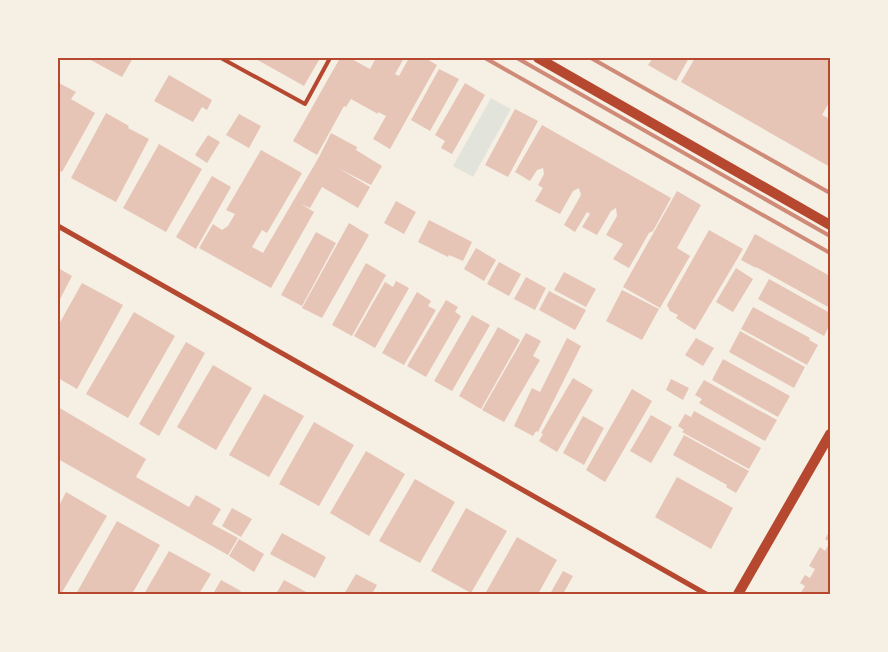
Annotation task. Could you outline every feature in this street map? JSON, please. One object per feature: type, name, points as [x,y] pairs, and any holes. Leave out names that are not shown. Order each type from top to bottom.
[{"type":"main road","points":[[538,58],[830,225]]},
{"type":"main road","points":[[738,594],[830,434]]},
{"type":"street","points":[[58,226],[706,594]]},
{"type":"lane","points":[[221,58],[305,104],[330,58]]},
{"type":"shaded area","points":[[491,98],[511,109],[473,177],[453,166]]},
{"type":"building","points":[[87,58],[133,58],[122,77]]},
{"type":"building","points":[[254,58],[320,58],[304,86]]},
{"type":"building","points":[[340,58],[350,58],[370,69],[376,58],[404,58],[395,74],[399,76],[409,58],[425,58],[437,65],[390,149],[373,139],[386,116],[378,112],[378,114],[351,99],[346,107],[344,106],[317,155],[293,141]]},
{"type":"building","points":[[653,58],[689,58],[676,81],[648,65]]},
{"type":"building","points":[[695,58],[830,58],[830,101],[822,115],[830,119],[830,167],[681,82]]},
{"type":"building","points":[[439,69],[459,79],[430,131],[411,120]]},
{"type":"building","points":[[169,75],[212,100],[207,110],[202,107],[193,122],[154,101]]},
{"type":"building","points":[[59,83],[76,92],[71,99],[95,113],[62,172],[58,170]]},
{"type":"building","points":[[465,83],[485,95],[452,154],[441,148],[445,141],[435,135]]},
{"type":"building","points":[[515,109],[538,121],[508,177],[485,165]]},
{"type":"building","points":[[106,113],[149,139],[116,202],[71,178]]},
{"type":"building","points":[[239,114],[261,126],[249,148],[226,135]]},
{"type":"building","points":[[542,125],[671,198],[653,231],[649,233],[629,268],[613,259],[623,244],[606,235],[617,216],[616,208],[611,211],[597,235],[582,227],[590,214],[587,212],[575,232],[564,225],[581,195],[579,188],[573,191],[560,214],[535,201],[543,188],[538,185],[544,174],[543,168],[537,170],[530,181],[515,172]]},
{"type":"building","points":[[331,133],[357,147],[356,150],[382,166],[371,185],[338,168],[370,187],[358,208],[322,187],[310,208],[301,204],[314,212],[271,288],[199,248],[213,224],[222,230],[228,226],[235,214],[226,210],[261,150],[302,173],[267,233],[262,230],[252,247],[263,253]]},
{"type":"building","points":[[208,135],[220,142],[207,163],[195,155]]},
{"type":"building","points":[[159,144],[202,169],[166,232],[123,208]]},
{"type":"building","points":[[212,176],[231,187],[196,249],[176,237]]},
{"type":"building","points":[[677,191],[701,205],[677,248],[690,256],[660,308],[623,287]]},
{"type":"building","points":[[396,201],[416,212],[404,234],[384,223]]},
{"type":"building","points":[[429,220],[472,242],[463,261],[449,255],[448,257],[418,242]]},
{"type":"building","points":[[349,223],[369,235],[322,318],[302,308]]},
{"type":"building","points":[[709,230],[743,249],[695,330],[676,318],[678,315],[670,311],[667,305]]},
{"type":"building","points":[[316,232],[336,243],[302,306],[281,295]]},
{"type":"building","points":[[755,234],[830,276],[830,308],[741,260]]},
{"type":"building","points":[[476,248],[496,260],[484,281],[464,269]]},
{"type":"building","points":[[499,262],[521,274],[509,296],[487,284]]},
{"type":"building","points":[[366,263],[386,275],[352,336],[332,325]]},
{"type":"building","points":[[58,268],[72,276],[58,303]]},
{"type":"building","points":[[736,268],[753,279],[733,312],[716,302]]},
{"type":"building","points":[[564,272],[596,289],[586,307],[554,290]]},
{"type":"building","points":[[526,277],[546,288],[535,310],[514,299]]},
{"type":"building","points":[[769,279],[830,313],[830,324],[824,336],[758,299]]},
{"type":"building","points":[[396,281],[409,288],[375,348],[354,336],[385,282],[393,287]]},
{"type":"building","points":[[82,283],[123,305],[77,389],[58,378],[58,326]]},
{"type":"building","points":[[622,290],[659,309],[642,340],[606,321]]},
{"type":"building","points":[[549,291],[586,310],[575,330],[539,310]]},
{"type":"building","points":[[417,292],[431,301],[428,306],[436,310],[404,365],[382,353]]},
{"type":"building","points":[[446,300],[458,307],[455,312],[461,316],[426,377],[407,366]]},
{"type":"building","points":[[753,307],[810,338],[809,340],[818,345],[807,365],[741,329]]},
{"type":"building","points":[[134,312],[175,336],[128,418],[86,394]]},
{"type":"building","points":[[472,315],[490,325],[452,391],[434,381]]},
{"type":"building","points":[[498,327],[520,340],[481,409],[459,396]]},
{"type":"building","points":[[740,331],[805,367],[794,388],[729,352]]},
{"type":"building","points":[[526,333],[541,341],[533,356],[540,360],[504,422],[482,410]]},
{"type":"building","points":[[567,338],[581,346],[538,432],[536,431],[533,436],[514,426],[532,388],[540,392]]},
{"type":"building","points":[[696,338],[714,348],[703,366],[685,355]]},
{"type":"building","points":[[186,342],[205,353],[159,436],[139,424]]},
{"type":"building","points":[[723,359],[790,396],[778,417],[712,380]]},
{"type":"building","points":[[213,365],[252,388],[216,450],[177,427]]},
{"type":"building","points":[[573,378],[593,390],[557,452],[539,441],[543,434],[541,433]]},
{"type":"building","points":[[671,379],[689,388],[683,400],[666,390]]},
{"type":"building","points":[[704,380],[777,420],[765,441],[699,403],[702,399],[695,395]]},
{"type":"building","points":[[632,389],[652,401],[605,482],[586,470]]},
{"type":"building","points":[[264,394],[304,416],[269,477],[229,455]]},
{"type":"building","points":[[58,407],[146,459],[136,477],[189,507],[196,495],[221,509],[212,524],[238,538],[228,555],[58,459]]},
{"type":"building","points":[[694,411],[761,448],[749,469],[682,432],[684,430],[678,426],[685,414],[691,417]]},
{"type":"building","points":[[651,415],[672,427],[651,463],[630,451]]},
{"type":"building","points":[[583,416],[604,428],[584,465],[563,453]]},
{"type":"building","points":[[314,422],[354,445],[319,506],[279,484]]},
{"type":"building","points":[[684,435],[749,471],[736,493],[726,487],[727,485],[673,455]]},
{"type":"building","points":[[366,451],[405,474],[369,536],[330,513]]},
{"type":"building","points":[[677,477],[733,508],[711,549],[655,517]]},
{"type":"building","points":[[415,479],[455,502],[420,563],[379,541]]},
{"type":"building","points":[[66,492],[107,516],[61,594],[58,594],[58,508]]},
{"type":"building","points":[[232,508],[252,519],[241,537],[222,526]]},
{"type":"building","points":[[466,508],[507,531],[471,593],[431,571]]},
{"type":"building","points":[[117,521],[160,545],[132,594],[76,594]]},
{"type":"building","points":[[830,530],[830,542],[825,539]]},
{"type":"building","points":[[282,533],[326,557],[315,578],[270,554]]},
{"type":"building","points":[[517,537],[557,560],[538,594],[485,594]]},
{"type":"building","points":[[239,539],[264,554],[254,572],[229,556]]},
{"type":"building","points":[[830,542],[830,594],[800,594],[805,586],[800,583],[805,575],[810,578],[815,569],[809,566],[820,547],[825,551]]},
{"type":"building","points":[[169,551],[211,574],[199,594],[144,594]]},
{"type":"building","points":[[563,571],[573,576],[563,594],[550,594]]},
{"type":"building","points":[[356,574],[377,585],[372,594],[344,594]]},
{"type":"building","points":[[221,580],[241,591],[239,594],[213,594]]},
{"type":"building","points":[[284,580],[310,594],[276,594]]},
{"type":"railway","points":[[485,58],[830,253]]},
{"type":"railway","points":[[517,58],[830,236]]},
{"type":"railway","points":[[591,58],[830,193]]}]
